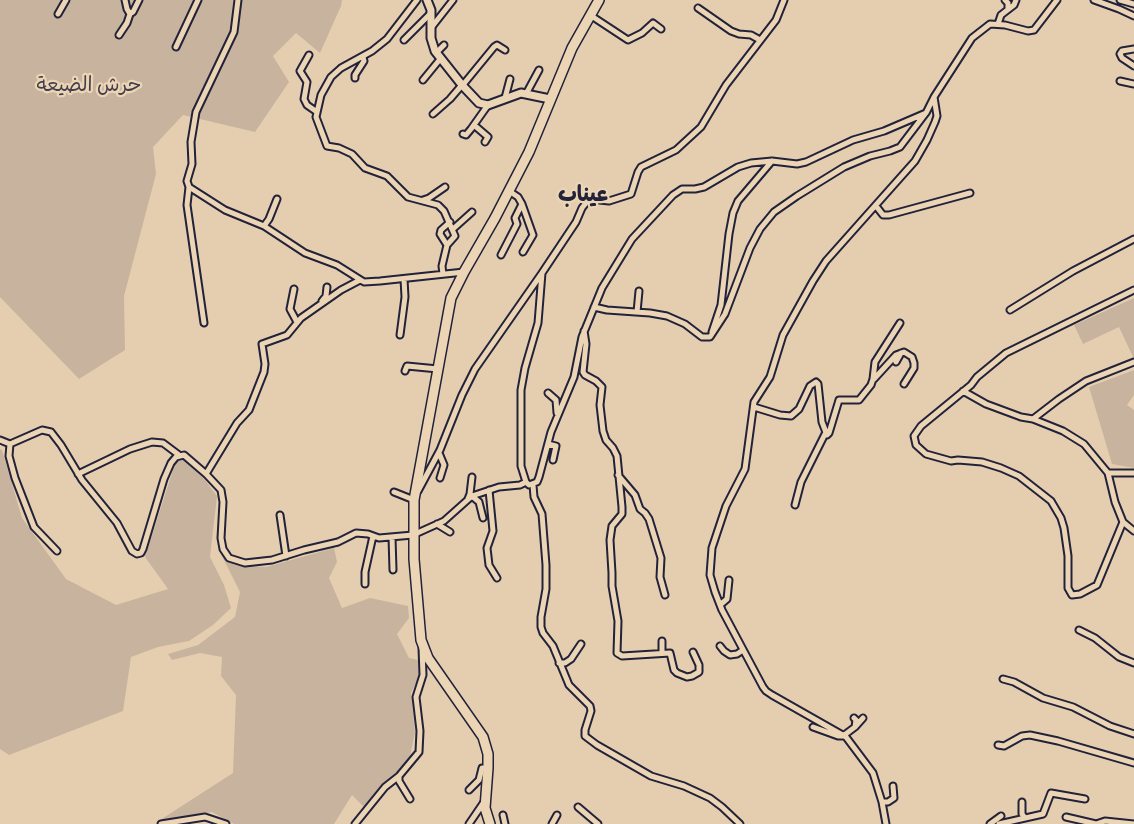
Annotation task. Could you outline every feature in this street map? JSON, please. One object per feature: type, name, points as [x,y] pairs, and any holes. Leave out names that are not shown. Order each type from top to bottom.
[{"type":"main road","points":[[490,824],[484,802],[488,754],[483,737],[428,658],[422,645],[413,535],[414,499],[449,305],[464,272],[529,152],[572,48],[598,0]]},
{"type":"street","points":[[58,14],[66,0]]},
{"type":"street","points":[[125,0],[130,14]]},
{"type":"street","points":[[119,35],[128,23],[130,14],[139,0]]},
{"type":"street","points":[[176,47],[198,0]]},
{"type":"street","points":[[204,323],[187,205],[189,187],[187,181],[192,164],[192,142],[196,112],[234,32],[238,0]]},
{"type":"street","points":[[417,0],[387,39],[363,56],[341,68],[332,77],[321,95],[317,112],[318,124],[327,146],[356,156],[365,168],[387,176],[408,197],[438,204],[444,211],[455,236],[447,245],[442,266],[443,274]]},
{"type":"street","points":[[427,0],[431,13],[432,44],[438,56],[479,103],[488,105]]},
{"type":"street","points":[[431,28],[453,0]]},
{"type":"street","points":[[394,492],[414,499],[439,453],[462,395],[475,369],[542,273],[589,199],[609,201],[631,194],[641,167],[676,150],[701,128],[726,85],[776,20],[784,0]]},
{"type":"street","points":[[998,24],[1001,15],[1014,5],[1016,0]]},
{"type":"street","points":[[710,337],[725,314],[750,248],[760,229],[774,212],[796,196],[844,167],[900,146],[926,113],[934,97],[972,38],[985,26],[998,24],[1028,31],[1034,30],[1057,0]]},
{"type":"street","points":[[1094,0],[1134,16]]},
{"type":"street","points":[[1120,0],[1134,4]]},
{"type":"street","points":[[1008,1],[1008,9]]},
{"type":"street","points":[[698,8],[731,31],[751,35],[760,40]]},
{"type":"street","points":[[404,40],[431,13]]},
{"type":"street","points":[[590,15],[628,40],[635,38],[653,23],[661,29]]},
{"type":"street","points":[[423,80],[444,45]]},
{"type":"street","points":[[434,114],[450,99],[495,45],[505,50]]},
{"type":"street","points":[[1134,49],[1122,50],[1120,54],[1122,58],[1134,66]]},
{"type":"street","points":[[309,56],[300,71],[307,82],[304,99],[307,105],[317,112]]},
{"type":"street","points":[[355,78],[364,61],[363,56]]},
{"type":"street","points":[[526,94],[538,70]]},
{"type":"street","points":[[505,98],[510,79]]},
{"type":"street","points":[[1120,81],[1134,84]]},
{"type":"street","points":[[463,134],[466,135],[488,105],[505,98],[526,94],[550,99]]},
{"type":"street","points":[[886,824],[874,773],[851,742],[810,715],[766,691],[720,605],[711,581],[711,556],[726,506],[745,469],[755,399],[770,377],[783,335],[826,261],[909,169],[927,140],[937,116],[934,97]]},
{"type":"street","points":[[740,824],[722,806],[710,798],[684,786],[651,776],[587,738],[585,733],[591,711],[590,706],[569,685],[553,646],[543,633],[541,627],[546,589],[546,565],[542,514],[534,496],[533,484],[539,477],[558,413],[574,377],[584,331],[604,285],[629,244],[655,213],[678,191],[704,187],[743,166],[772,161],[797,164],[806,162],[853,140],[884,131],[926,113]]},
{"type":"street","points":[[474,125],[488,137],[485,142]]},
{"type":"street","points":[[710,337],[721,305],[732,213],[738,201],[772,161]]},
{"type":"street","points":[[189,187],[226,210],[264,226],[305,253],[337,265],[360,280],[370,282],[464,272]]},
{"type":"street","points":[[422,200],[445,187]]},
{"type":"street","points":[[509,191],[518,197],[522,204],[533,235],[524,252]]},
{"type":"street","points":[[876,206],[883,216],[970,193]]},
{"type":"street","points":[[264,226],[277,199]]},
{"type":"street","points":[[501,255],[517,224],[515,218],[522,204]]},
{"type":"street","points":[[453,229],[472,212]]},
{"type":"street","points":[[447,245],[440,234],[441,230],[450,222]]},
{"type":"street","points":[[1010,310],[1074,271],[1134,239]]},
{"type":"street","points":[[533,484],[529,485],[526,482],[520,456],[521,390],[523,376],[538,323],[542,273]]},
{"type":"street","points":[[400,336],[405,297],[404,279]]},
{"type":"street","points":[[206,474],[237,423],[249,410],[264,372],[262,344],[286,335],[297,322],[321,304],[360,280]]},
{"type":"street","points":[[321,304],[326,296],[328,287]]},
{"type":"street","points":[[294,289],[290,309],[297,322]]},
{"type":"street","points":[[1123,522],[1097,585],[1080,594],[1072,595],[1068,588],[1068,556],[1064,528],[1051,502],[1019,476],[1010,472],[982,462],[951,461],[926,454],[916,445],[914,436],[945,405],[963,392],[977,377],[1006,353],[1134,290]]},
{"type":"street","points":[[637,312],[639,291]]},
{"type":"street","points":[[594,307],[607,310],[658,314],[676,319],[702,337],[710,337]]},
{"type":"street","points":[[873,380],[875,362],[900,323]]},
{"type":"street","points":[[584,331],[586,344],[584,372],[585,375],[602,387],[600,405],[603,431],[606,440],[616,452],[622,511],[620,517],[612,526],[610,540],[612,586],[618,621],[617,653],[622,656],[670,653],[674,670],[687,677],[699,672],[699,665],[693,652]]},
{"type":"street","points":[[825,434],[829,433],[839,400],[859,400],[873,380],[896,355],[902,352],[910,355],[914,363],[914,368],[904,384]]},
{"type":"street","points":[[896,362],[902,352]]},
{"type":"street","points":[[1033,419],[1086,381],[1134,362]]},
{"type":"street","points":[[405,371],[407,366],[438,369]]},
{"type":"street","points":[[754,407],[780,415],[791,416],[800,410],[810,386],[816,382],[818,384],[825,434],[802,482],[795,505]]},
{"type":"street","points":[[963,392],[986,404],[1033,419],[1077,439],[1108,473],[1115,502],[1123,522],[1134,531]]},
{"type":"street","points":[[548,393],[556,400],[558,413]]},
{"type":"street","points":[[0,440],[10,444],[32,433],[47,430],[55,436],[78,474],[117,523],[132,551],[139,554],[143,549],[169,467],[173,459],[179,455]]},
{"type":"street","points":[[78,474],[130,449],[152,442],[163,443],[179,455],[188,458],[217,486],[222,495],[222,544],[230,558],[245,564],[272,560],[338,542],[356,533],[379,538],[394,535],[413,535],[444,521],[470,498],[503,486],[520,485],[526,482]]},
{"type":"street","points":[[10,444],[9,456],[15,478],[34,527],[57,551]]},
{"type":"street","points":[[548,444],[556,446],[553,460]]},
{"type":"street","points":[[439,453],[444,465],[440,478]]},
{"type":"street","points":[[1108,473],[1134,473]]},
{"type":"street","points":[[618,475],[635,495],[640,509],[649,519],[661,558],[660,577],[665,595]]},
{"type":"street","points":[[470,498],[472,477]]},
{"type":"street","points":[[489,490],[493,532],[487,548],[489,564],[497,578]]},
{"type":"street","points":[[470,498],[479,502],[483,518]]},
{"type":"street","points":[[280,515],[286,556]]},
{"type":"street","points":[[437,524],[450,532]]},
{"type":"street","points":[[393,570],[394,535]]},
{"type":"street","points":[[365,584],[365,572],[374,536]]},
{"type":"street","points":[[720,605],[727,599],[729,580]]},
{"type":"street","points":[[1079,630],[1095,638],[1119,657],[1134,663]]},
{"type":"street","points":[[662,641],[662,652]]},
{"type":"street","points":[[559,663],[565,663],[571,659],[581,644]]},
{"type":"street","points":[[355,824],[385,787],[399,776],[419,752],[420,731],[416,697],[423,675],[422,645]]},
{"type":"street","points":[[720,646],[730,655],[737,654],[743,650]]},
{"type":"street","points":[[1003,679],[1014,682],[1043,698],[1073,706],[1110,726],[1134,734]]},
{"type":"street","points":[[854,718],[856,720],[855,727]]},
{"type":"street","points":[[813,727],[843,736],[863,718]]},
{"type":"street","points":[[998,745],[1004,746],[1022,736],[1030,735],[1134,763]]},
{"type":"street","points":[[469,790],[479,780],[482,768],[488,768]]},
{"type":"street","points":[[399,776],[399,781],[410,799]]},
{"type":"street","points":[[882,802],[888,802],[894,798],[893,786]]},
{"type":"street","points":[[999,824],[1043,814],[1051,793],[1085,799]]},
{"type":"street","points":[[469,824],[484,802]]},
{"type":"street","points":[[1022,802],[1022,814],[1026,818]]},
{"type":"street","points":[[578,808],[598,824]]},
{"type":"street","points":[[503,815],[505,823],[511,824]]},
{"type":"street","points":[[552,824],[557,815]]},
{"type":"street","points":[[161,824],[205,816],[226,824]]},
{"type":"street","points":[[990,824],[1001,816]]},
{"type":"street","points":[[1066,817],[1096,824],[1105,821],[1134,824]]},
{"type":"green space","name":"حرش الضيعة","points":[[0,0],[342,0],[320,53],[296,33],[273,56],[289,82],[255,132],[183,115],[153,147],[156,174],[124,296],[125,350],[79,379],[0,297]]},
{"type":"green space","points":[[1134,298],[1134,357],[1119,327],[1083,344],[1074,325]]},
{"type":"green space","points":[[1134,370],[1134,395],[1127,405],[1134,410],[1134,468],[1112,464],[1089,387]]},
{"type":"green space","points":[[0,449],[2,450],[22,518],[66,579],[116,605],[168,589],[145,557],[175,464],[182,459],[205,480],[217,496],[210,557],[224,585],[231,608],[213,625],[189,641],[158,647],[131,657],[123,711],[9,755],[0,749]]},
{"type":"green space","points":[[334,548],[337,562],[329,578],[342,608],[370,598],[408,606],[409,618],[397,634],[409,658],[418,660],[419,677],[411,693],[415,732],[410,757],[365,808],[352,795],[334,824],[234,824],[212,812],[157,822],[233,773],[236,695],[221,676],[222,657],[200,653],[172,660],[168,654],[198,645],[235,617],[240,592],[221,554],[235,565],[266,567]]},
{"type":"district","name":"عيناب","points":[[583,198]]}]
